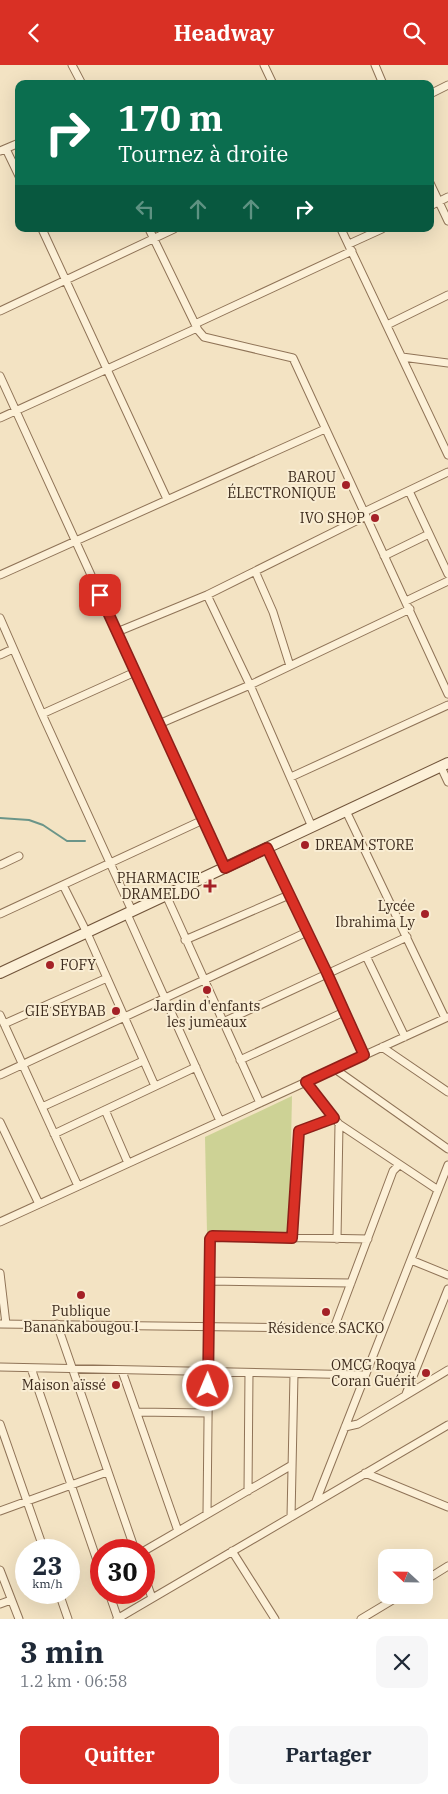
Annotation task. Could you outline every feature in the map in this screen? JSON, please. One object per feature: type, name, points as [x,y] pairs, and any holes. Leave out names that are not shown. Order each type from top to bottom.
[{"type":"main road","points":[[0,973],[444,765]]},
{"type":"street","points":[[72,65],[80,80]]},
{"type":"street","points":[[264,65],[271,80]]},
{"type":"street","points":[[374,65],[381,80]]},
{"type":"street","points":[[434,92],[448,85]]},
{"type":"street","points":[[15,145],[3,150],[15,170]]},
{"type":"street","points":[[434,191],[448,221]]},
{"type":"street","points":[[434,204],[448,197]]},
{"type":"street","points":[[43,232],[167,499]]},
{"type":"street","points":[[151,232],[196,326],[204,337],[293,358],[448,692]]},
{"type":"street","points":[[0,311],[167,232]]},
{"type":"street","points":[[343,232],[448,455]]},
{"type":"street","points":[[0,418],[196,326],[377,232]]},
{"type":"street","points":[[387,325],[448,295]]},
{"type":"street","points":[[402,357],[448,363]]},
{"type":"street","points":[[0,376],[225,868]]},
{"type":"street","points":[[0,575],[325,429]]},
{"type":"street","points":[[117,632],[207,595],[448,472]]},
{"type":"street","points":[[409,491],[448,574]]},
{"type":"street","points":[[384,555],[429,534]]},
{"type":"street","points":[[255,571],[273,612],[290,666]]},
{"type":"street","points":[[406,601],[448,581]]},
{"type":"street","points":[[207,595],[250,685],[312,827]]},
{"type":"street","points":[[159,724],[250,685],[410,609]]},
{"type":"street","points":[[0,618],[110,863],[165,999],[220,1121]]},
{"type":"street","points":[[0,655],[13,649]]},
{"type":"street","points":[[42,714],[135,672]]},
{"type":"street","points":[[291,777],[448,705]]},
{"type":"street","points":[[444,765],[448,782]]},
{"type":"street","points":[[0,1222],[447,1018],[346,811]]},
{"type":"street","points":[[0,914],[203,820]]},
{"type":"street","points":[[267,848],[364,1055]]},
{"type":"street","points":[[0,865],[18,856]]},
{"type":"street","points":[[63,885],[87,933],[155,1087]]},
{"type":"street","points":[[166,895],[260,1103]]},
{"type":"street","points":[[185,940],[289,895]]},
{"type":"street","points":[[0,1075],[307,932]]},
{"type":"street","points":[[223,1022],[407,937]]},
{"type":"street","points":[[366,956],[405,1037]]},
{"type":"street","points":[[4,1024],[107,978]]},
{"type":"street","points":[[240,1060],[344,1012]]},
{"type":"street","points":[[0,1015],[78,1186]]},
{"type":"street","points":[[382,1047],[448,1091]]},
{"type":"street","points":[[42,1107],[143,1061]]},
{"type":"street","points":[[54,1133],[196,1067]]},
{"type":"street","points":[[335,1069],[448,1149]]},
{"type":"street","points":[[306,1082],[337,1121],[438,1190]]},
{"type":"street","points":[[105,1110],[128,1163]]},
{"type":"street","points":[[292,1238],[299,1131],[337,1121]]},
{"type":"street","points":[[337,1121],[337,1239]]},
{"type":"street","points":[[0,1122],[39,1204]]},
{"type":"street","points":[[334,1328],[394,1171],[399,1165]]},
{"type":"street","points":[[316,1502],[438,1190],[446,1179],[448,1165]]},
{"type":"street","points":[[207,1514],[209,1242],[212,1236],[368,1239]]},
{"type":"street","points":[[411,1260],[448,1275]]},
{"type":"street","points":[[0,1273],[3,1324],[383,1329]]},
{"type":"street","points":[[209,1281],[351,1283]]},
{"type":"street","points":[[406,1395],[448,1289]]},
{"type":"street","points":[[57,1324],[131,1539]]},
{"type":"street","points":[[0,1367],[365,1375]]},
{"type":"street","points":[[31,1368],[90,1541]]},
{"type":"street","points":[[122,1371],[178,1531]]},
{"type":"street","points":[[345,1427],[358,1424],[448,1371]]},
{"type":"street","points":[[248,1491],[249,1373]]},
{"type":"street","points":[[291,1517],[294,1374]]},
{"type":"street","points":[[137,1413],[208,1413]]},
{"type":"street","points":[[0,1424],[40,1539]]},
{"type":"street","points":[[155,1596],[448,1425]]},
{"type":"street","points":[[155,1545],[292,1465]]},
{"type":"street","points":[[0,1511],[107,1472]]},
{"type":"street","points":[[366,1473],[448,1507]]},
{"type":"street","points":[[232,1551],[274,1619]]},
{"type":"street","points":[[433,1575],[448,1566]]},
{"type":"street","points":[[0,1570],[19,1619]]},
{"type":"street","points":[[0,1604],[11,1600]]},
{"type":"street","points":[[63,1604],[68,1619]]},
{"type":"street","points":[[113,1604],[118,1619],[142,1604]]},
{"type":"street","points":[[361,1619],[386,1604]]},
{"type":"green space","points":[[292,1096],[289,1235],[207,1233],[205,1137]]},
{"type":"waterway","points":[[0,818],[29,820],[43,825],[67,841],[85,841]]},
{"type":"place","name":"BAROU ÉLECTRONIQUE","points":[[346,485]]},
{"type":"place","name":"IVO SHOP","points":[[375,518]]},
{"type":"place","name":"DREAM STORE","points":[[305,845]]},
{"type":"place","name":"PHARMACIE DRAMELDO","points":[[210,886]]},
{"type":"place","name":"Lycée Ibrahima Ly","points":[[425,914]]},
{"type":"place","name":"FOFY","points":[[50,965]]},
{"type":"place","name":"Jardin d'enfants les jumeaux","points":[[207,990]]},
{"type":"place","name":"GIE SEYBAB","points":[[116,1011]]},
{"type":"place","name":"Publique Banankabougou I","points":[[81,1295]]},
{"type":"place","name":"Résidence SACKO","points":[[326,1312]]},
{"type":"place","name":"OMCG Roqya Coran Guérit","points":[[426,1373]]},
{"type":"place","name":"Maison aïssé","points":[[116,1385]]},
{"type":"route","points":[[100,595],[225,868],[267,848],[364,1055],[306,1082],[334,1118],[299,1131],[292,1238],[212,1236],[210,1239],[208,1386]]}]
